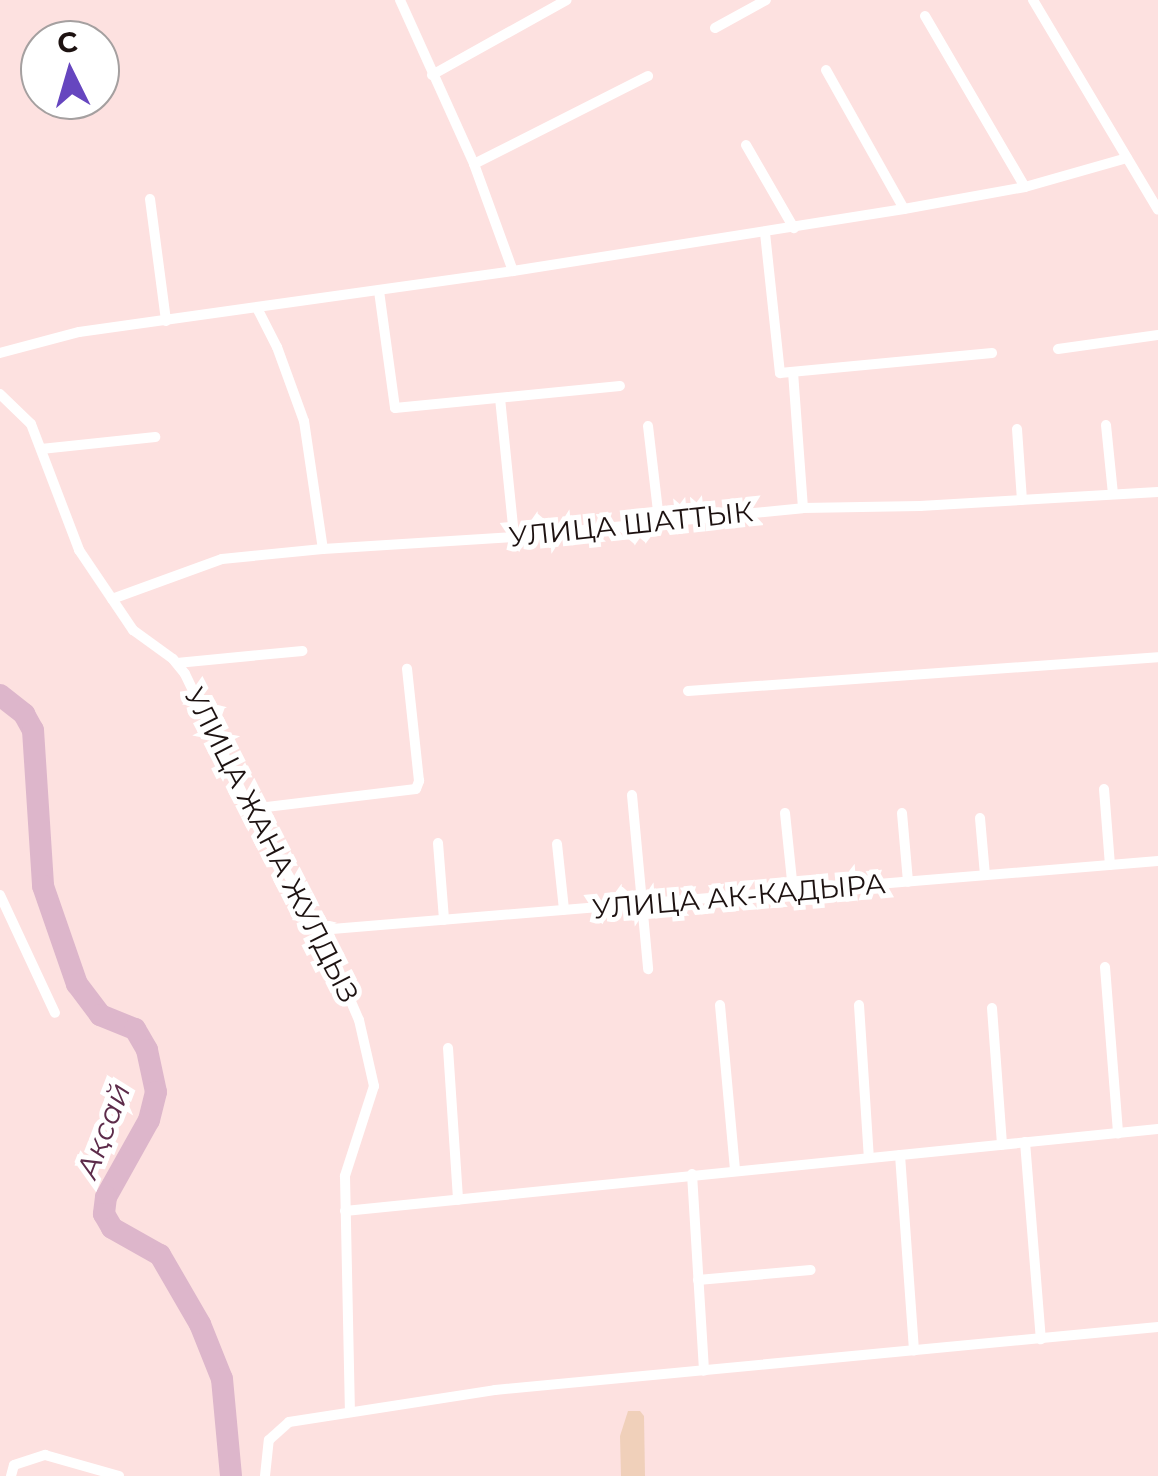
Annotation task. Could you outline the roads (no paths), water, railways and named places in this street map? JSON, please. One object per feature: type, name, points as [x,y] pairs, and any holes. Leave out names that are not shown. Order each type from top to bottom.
[{"type":"street","points":[[400,0],[474,164],[513,271]]},
{"type":"street","points":[[432,75],[567,0]]},
{"type":"street","points":[[715,28],[766,0]]},
{"type":"street","points":[[1034,0],[1158,210]]},
{"type":"street","points":[[925,16],[1024,187]]},
{"type":"street","points":[[826,70],[904,209]]},
{"type":"street","points":[[474,164],[648,76]]},
{"type":"street","points":[[746,145],[794,228]]},
{"type":"street","points":[[0,353],[79,332],[379,291],[904,209],[1024,187],[1127,158]]},
{"type":"street","points":[[150,198],[166,320]]},
{"type":"street","points":[[765,233],[780,373],[992,353]]},
{"type":"street","points":[[379,291],[395,408],[620,386]]},
{"type":"street","points":[[257,308],[277,347],[304,421],[323,549]]},
{"type":"street","points":[[1058,349],[1158,335]]},
{"type":"street","points":[[792,372],[803,508]]},
{"type":"street","name":"УЛИЦА ЖАНА ЖУЛДЫЗ","points":[[0,394],[20,410],[41,449],[68,530],[112,598],[133,630],[177,664],[250,809],[320,930],[360,1020],[374,1075],[372,1103],[348,1157],[350,1412]]},
{"type":"street","points":[[500,398],[514,536]]},
{"type":"street","points":[[1106,425],[1113,494]]},
{"type":"street","points":[[648,426],[660,520]]},
{"type":"street","points":[[1018,429],[1022,500]]},
{"type":"street","points":[[41,449],[154,437]]},
{"type":"street","name":"УЛИЦА ШАТТЫК","points":[[112,598],[222,560],[323,549],[514,536],[803,508],[1158,492]]},
{"type":"street","points":[[177,664],[302,651]]},
{"type":"street","points":[[688,690],[1158,657]]},
{"type":"street","points":[[250,809],[418,788],[407,670]]},
{"type":"street","points":[[1104,788],[1110,865]]},
{"type":"street","points":[[632,795],[648,968]]},
{"type":"street","points":[[785,812],[793,891]]},
{"type":"street","points":[[902,812],[908,882]]},
{"type":"street","points":[[980,818],[985,875]]},
{"type":"street","points":[[438,843],[444,920]]},
{"type":"street","points":[[557,844],[564,910]]},
{"type":"street","name":"УЛИЦА АК-КАДЫРА","points":[[320,930],[1158,861]]},
{"type":"street","points":[[0,895],[55,1013]]},
{"type":"street","points":[[1105,967],[1118,1133]]},
{"type":"street","points":[[720,1004],[735,1169]]},
{"type":"street","points":[[859,1005],[869,1158]]},
{"type":"street","points":[[992,1008],[1002,1144]]},
{"type":"street","points":[[448,1048],[458,1200]]},
{"type":"street","points":[[346,1212],[735,1169],[1158,1129]]},
{"type":"street","points":[[1025,1142],[1041,1339]]},
{"type":"street","points":[[900,1155],[914,1351]]},
{"type":"street","points":[[692,1174],[704,1371]]},
{"type":"street","points":[[698,1280],[811,1270]]},
{"type":"street","points":[[266,1476],[269,1440],[278,1427],[350,1412],[495,1390],[1158,1327]]},
{"type":"street","points":[[11,1476],[14,1465],[45,1454],[119,1476]]},
{"type":"waterway","name":"Ақсай","points":[[0,695],[24,714],[33,730],[43,886],[77,984],[100,1015],[135,1029],[147,1050],[156,1092],[149,1120],[106,1197],[104,1214],[112,1228],[160,1255],[200,1324],[222,1379],[231,1476]]}]
